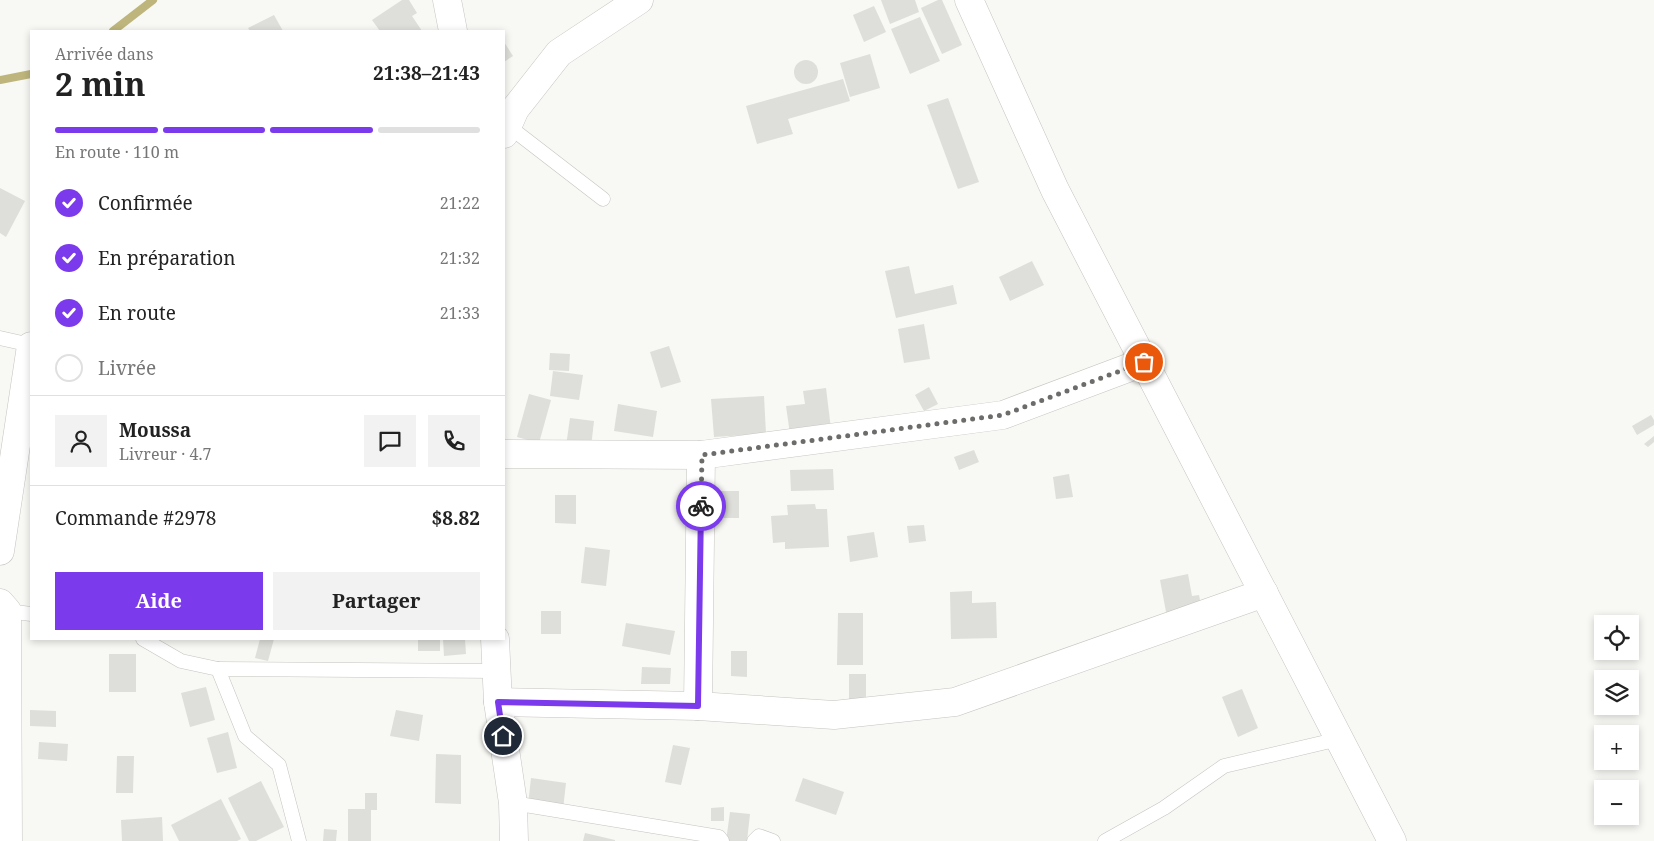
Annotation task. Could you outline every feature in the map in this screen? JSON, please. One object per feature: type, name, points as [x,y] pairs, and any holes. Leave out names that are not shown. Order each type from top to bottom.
[{"type":"street","points":[[447,0],[453,30]]},
{"type":"street","points":[[507,116],[559,53],[639,0]]},
{"type":"street","points":[[969,0],[1055,190],[1392,841]]},
{"type":"street","points":[[0,551],[30,353]]},
{"type":"street","points":[[505,454],[702,455],[1003,415],[1144,362]]},
{"type":"street","points":[[698,706],[702,455]]},
{"type":"street","points":[[498,702],[698,706],[834,715],[955,702],[1264,593]]},
{"type":"street","points":[[8,841],[13,609]]},
{"type":"street","points":[[495,640],[498,702],[513,803],[514,841]]},
{"type":"lane","points":[[507,116],[603,199]]},
{"type":"lane","points":[[0,338],[30,346]]},
{"type":"lane","points":[[145,640],[181,661],[218,669],[497,671]]},
{"type":"lane","points":[[218,669],[245,736],[279,765],[299,841]]},
{"type":"lane","points":[[1105,841],[1164,808],[1224,766],[1339,739]]},
{"type":"lane","points":[[513,803],[719,837],[722,841]]},
{"type":"lane","points":[[754,841],[759,836],[773,841]]},
{"type":"building","points":[[402,0],[409,0],[417,13],[412,16],[421,30],[379,30],[372,20]]},
{"type":"building","points":[[881,0],[915,0],[919,12],[890,24]]},
{"type":"building","points":[[942,0],[962,45],[942,54],[921,8]]},
{"type":"building","points":[[874,6],[886,32],[864,42],[853,15]]},
{"type":"building","points":[[274,15],[282,30],[249,30],[248,28]]},
{"type":"building","points":[[920,17],[940,61],[910,74],[891,29]]},
{"type":"building","points":[[505,44],[513,56],[505,61]]},
{"type":"building","points":[[870,54],[880,88],[850,97],[840,63]]},
{"type":"building","points":[[806,60],[815,63],[818,72],[815,81],[806,84],[797,81],[794,72],[797,63]]},
{"type":"building","points":[[843,79],[850,101],[788,119],[793,134],[757,144],[746,106]]},
{"type":"building","points":[[948,98],[979,182],[958,189],[927,105]]},
{"type":"building","points":[[0,188],[25,201],[6,237],[0,233]]},
{"type":"building","points":[[1032,261],[1044,285],[1010,301],[999,277]]},
{"type":"building","points":[[909,266],[915,294],[953,285],[957,304],[896,318],[885,271]]},
{"type":"building","points":[[924,324],[930,359],[904,363],[898,329]]},
{"type":"building","points":[[669,346],[681,382],[661,388],[650,352]]},
{"type":"building","points":[[550,353],[570,354],[569,371],[549,370]]},
{"type":"building","points":[[553,371],[583,375],[579,400],[550,396]]},
{"type":"building","points":[[929,387],[938,404],[924,411],[915,395]]},
{"type":"building","points":[[826,388],[832,437],[790,434],[786,406],[805,404],[803,391]]},
{"type":"building","points":[[529,394],[551,400],[539,443],[517,437]]},
{"type":"building","points":[[764,396],[766,434],[714,437],[711,399]]},
{"type":"building","points":[[618,404],[657,411],[653,437],[614,431]]},
{"type":"building","points":[[1651,415],[1654,425],[1637,435],[1632,426]]},
{"type":"building","points":[[570,418],[594,421],[590,456],[565,453]]},
{"type":"building","points":[[1654,436],[1654,442],[1648,447],[1644,444]]},
{"type":"building","points":[[974,450],[979,462],[959,470],[954,457]]},
{"type":"building","points":[[833,469],[834,490],[791,491],[790,470]]},
{"type":"building","points":[[1069,474],[1073,497],[1056,499],[1053,477]]},
{"type":"building","points":[[712,491],[739,491],[739,518],[712,518]]},
{"type":"building","points":[[555,495],[576,495],[576,524],[555,523]]},
{"type":"building","points":[[815,504],[816,509],[827,509],[829,547],[785,549],[785,542],[773,543],[771,516],[788,515],[787,505]]},
{"type":"building","points":[[924,525],[926,541],[909,543],[907,526]]},
{"type":"building","points":[[874,532],[878,557],[850,562],[847,536]]},
{"type":"building","points":[[585,547],[610,550],[606,586],[581,583]]},
{"type":"building","points":[[1188,574],[1192,596],[1199,595],[1202,611],[1167,617],[1160,580]]},
{"type":"building","points":[[972,591],[972,603],[996,602],[997,638],[951,639],[950,592]]},
{"type":"building","points":[[541,611],[561,611],[561,634],[541,634]]},
{"type":"building","points":[[838,613],[863,613],[863,665],[837,665]]},
{"type":"building","points":[[626,623],[675,631],[670,655],[622,646]]},
{"type":"building","points":[[260,640],[274,640],[268,661],[255,658]]},
{"type":"building","points":[[418,640],[440,640],[440,651],[418,651]]},
{"type":"building","points":[[443,640],[465,640],[466,654],[444,656]]},
{"type":"building","points":[[731,651],[747,651],[747,677],[731,676]]},
{"type":"building","points":[[109,654],[136,654],[136,692],[109,692]]},
{"type":"building","points":[[642,667],[671,668],[670,684],[641,684]]},
{"type":"building","points":[[849,674],[866,674],[866,699],[849,699]]},
{"type":"building","points":[[206,687],[215,720],[190,727],[181,693]]},
{"type":"building","points":[[1242,689],[1258,728],[1238,737],[1222,697]]},
{"type":"building","points":[[30,710],[56,711],[56,727],[30,726]]},
{"type":"building","points":[[396,710],[423,715],[419,741],[390,736]]},
{"type":"building","points":[[228,732],[237,768],[217,773],[207,738]]},
{"type":"building","points":[[39,742],[68,744],[67,761],[38,759]]},
{"type":"building","points":[[673,745],[690,748],[681,785],[665,782]]},
{"type":"building","points":[[436,754],[461,755],[461,804],[435,803]]},
{"type":"building","points":[[117,756],[134,756],[133,793],[116,793]]},
{"type":"building","points":[[531,778],[566,783],[563,809],[528,805]]},
{"type":"building","points":[[803,778],[844,792],[836,815],[795,801]]},
{"type":"building","points":[[261,781],[284,827],[256,841],[249,841],[228,798]]},
{"type":"building","points":[[365,793],[377,793],[377,810],[371,810],[371,841],[348,841],[348,809],[365,809]]},
{"type":"building","points":[[221,799],[241,839],[237,841],[179,841],[171,825]]},
{"type":"building","points":[[724,807],[724,821],[711,821],[711,808]]},
{"type":"building","points":[[730,812],[750,814],[747,841],[726,841]]},
{"type":"building","points":[[162,817],[163,841],[122,841],[121,820]]},
{"type":"building","points":[[324,829],[337,830],[336,841],[323,841]]},
{"type":"building","points":[[585,833],[615,840],[615,841],[583,841]]},
{"type":"waterway","points":[[114,30],[153,0]]},
{"type":"waterway","points":[[0,80],[30,74]]},
{"type":"way so far","points":[[701,506],[702,455],[1003,415],[1144,362]]},
{"type":"route","points":[[503,736],[498,702],[698,706],[701,506]]}]
